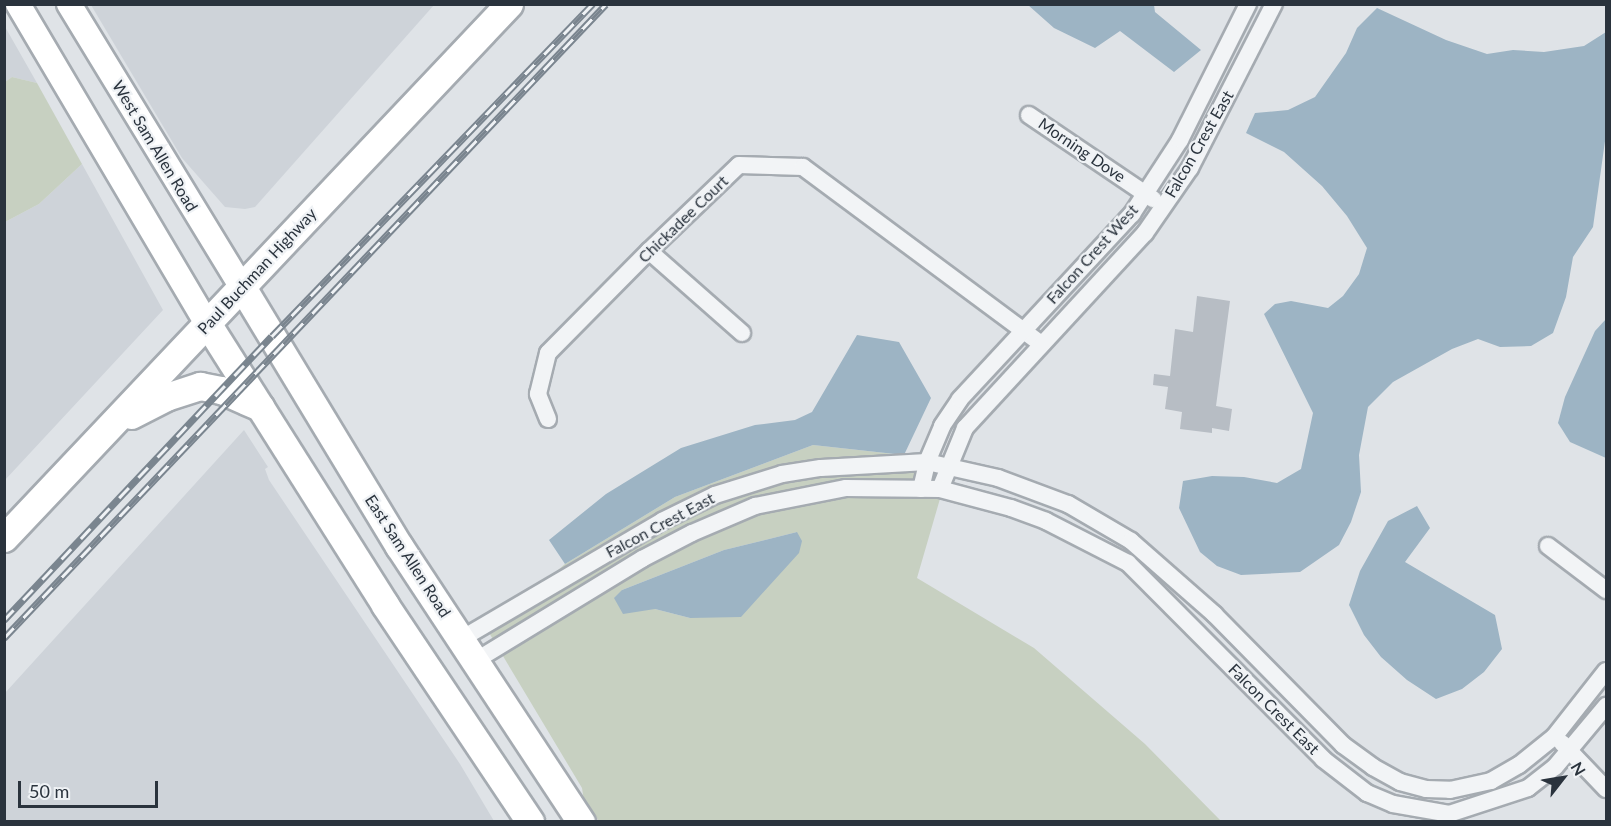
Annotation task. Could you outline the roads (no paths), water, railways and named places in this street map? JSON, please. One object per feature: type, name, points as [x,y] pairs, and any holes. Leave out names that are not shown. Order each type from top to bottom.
[{"type":"main road","name":"Paul Buchman Highway","points":[[4,538],[509,4]]},
{"type":"main road","name":"East Sam Allen Road","points":[[242,287],[399,546],[581,822]]},
{"type":"main road","points":[[207,323],[385,605],[530,822]]},
{"type":"main road","points":[[111,425],[166,397],[200,386],[221,390],[260,407]]},
{"type":"street","points":[[18,4],[207,323]]},
{"type":"street","name":"West Sam Allen Road","points":[[69,4],[242,287]]},
{"type":"street","name":"Falcon Crest West","points":[[921,489],[927,462],[942,426],[960,399],[1023,328],[1132,214],[1180,140],[1248,4]]},
{"type":"street","name":"Falcon Crest East","points":[[940,489],[965,428],[1145,234],[1190,168],[1274,4]]},
{"type":"street","name":"Morning Dove","points":[[1029,115],[1163,207]]},
{"type":"street","name":"Chickadee Court","points":[[548,419],[538,394],[548,353],[649,251],[739,165],[804,167],[1023,328],[1041,344]]},
{"type":"street","points":[[649,251],[742,333]]},
{"type":"street","name":"Falcon Crest East","points":[[468,650],[683,510],[716,495],[782,474],[821,468],[927,462],[998,478],[1068,504],[1131,541],[1177,579],[1343,744],[1373,767],[1400,782],[1426,789],[1450,790],[1491,781],[1520,765],[1554,737],[1606,671]]},
{"type":"street","name":"Falcon Crest East","points":[[468,650],[692,533],[755,506],[801,495],[846,488],[940,489],[1046,521],[1128,563],[1323,759],[1367,793],[1393,804],[1449,818],[1527,788],[1555,767],[1606,706]]},
{"type":"street","points":[[683,510],[692,533]]},
{"type":"street","points":[[1548,546],[1606,590]]},
{"type":"street","points":[[1279,714],[1295,697]]},
{"type":"street","points":[[1554,737],[1606,789]]},
{"type":"street","points":[[1449,818],[1450,790]]},
{"type":"water","points":[[1028,5],[1154,5],[1155,12],[1201,50],[1174,72],[1120,31],[1095,48],[1054,28]]},
{"type":"water","points":[[1377,8],[1446,40],[1487,54],[1513,50],[1544,52],[1584,46],[1606,32],[1606,134],[1593,227],[1573,257],[1566,297],[1553,333],[1531,346],[1500,347],[1478,339],[1452,349],[1393,382],[1368,407],[1359,455],[1361,492],[1351,522],[1339,545],[1300,572],[1241,575],[1217,566],[1200,552],[1179,508],[1183,481],[1212,476],[1244,477],[1277,483],[1301,469],[1313,413],[1264,314],[1275,304],[1291,301],[1328,308],[1343,296],[1359,274],[1367,248],[1347,216],[1322,186],[1284,152],[1246,133],[1255,113],[1288,110],[1315,97],[1346,53],[1357,28]]},
{"type":"water","points":[[1606,319],[1606,458],[1570,442],[1558,423],[1565,397],[1595,331]]},
{"type":"water","points":[[857,335],[899,342],[931,398],[904,455],[813,445],[675,497],[565,564],[549,540],[606,494],[681,448],[755,425],[795,420],[812,412]]},
{"type":"water","points":[[1417,506],[1430,528],[1405,562],[1495,615],[1502,649],[1484,672],[1462,689],[1436,699],[1407,680],[1381,657],[1364,635],[1349,605],[1360,571],[1388,521]]},
{"type":"water","points":[[797,532],[802,541],[799,553],[741,617],[690,618],[655,609],[623,614],[614,598],[622,590],[724,550]]},
{"type":"railway","points":[[4,620],[272,336],[593,4]]},
{"type":"railway","points":[[4,638],[606,4]]}]
